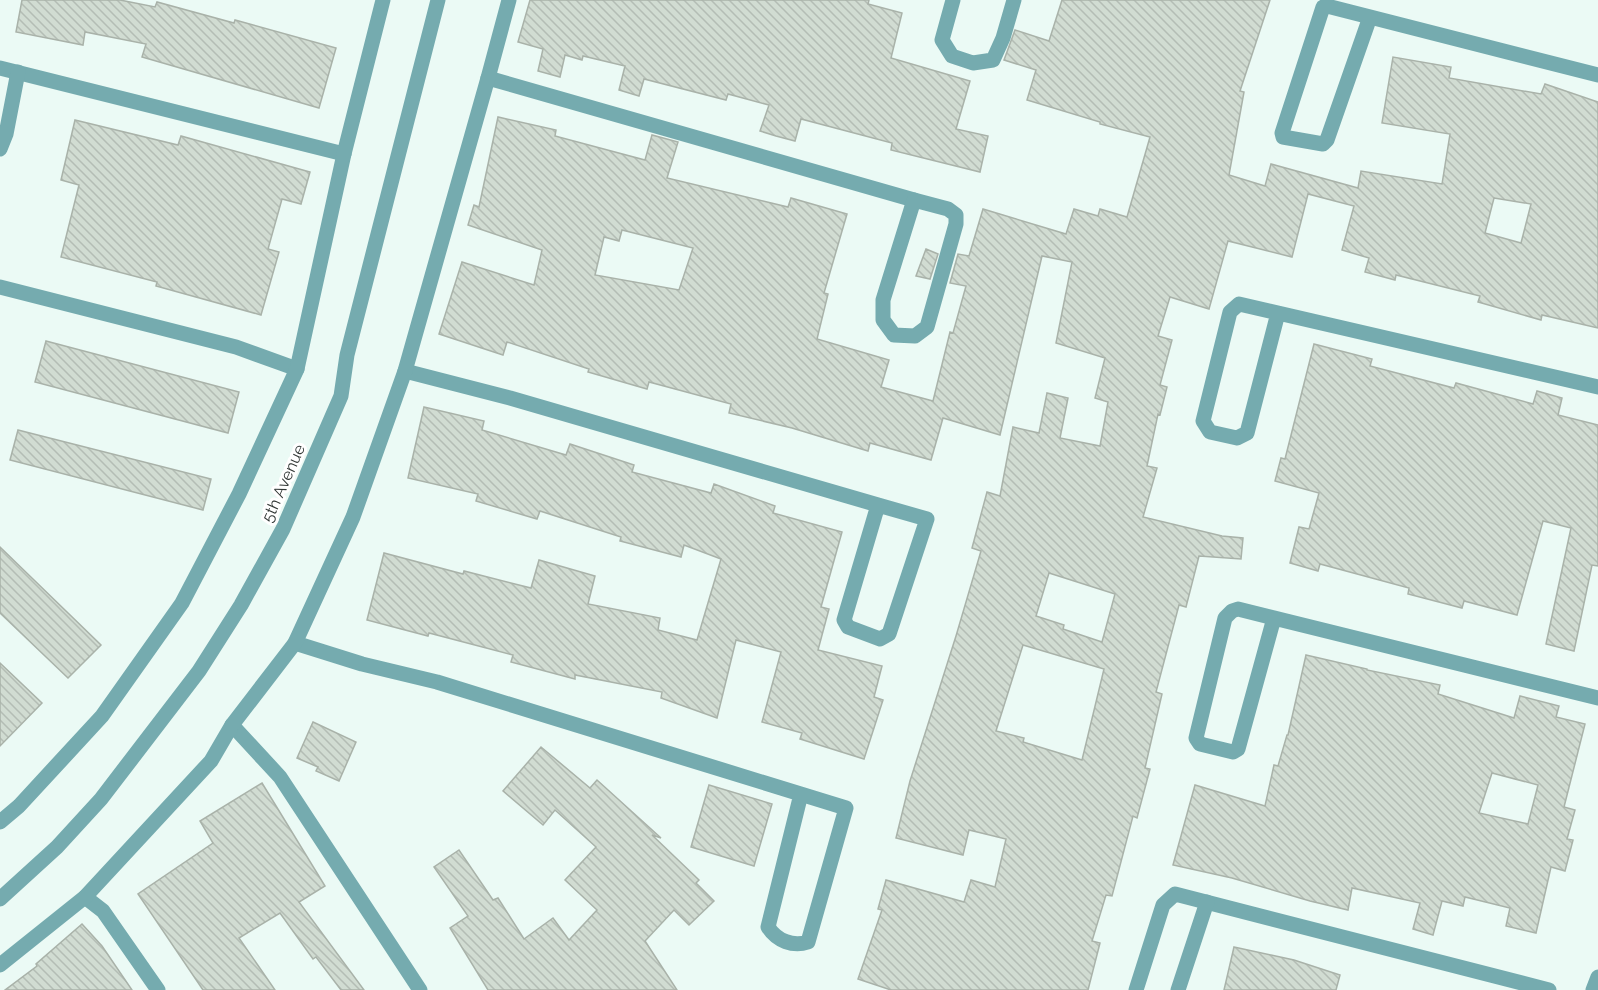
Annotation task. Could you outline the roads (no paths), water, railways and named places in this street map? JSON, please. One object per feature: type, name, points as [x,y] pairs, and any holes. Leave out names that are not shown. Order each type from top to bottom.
[{"type":"street","points":[[0,822],[19,806],[102,716],[182,603],[239,494],[297,369],[344,154],[383,0]]},
{"type":"street","name":"5th Avenue","points":[[0,899],[57,847],[101,799],[199,671],[241,605],[283,528],[341,396],[347,355],[438,0]]},
{"type":"street","points":[[0,965],[85,897],[211,761],[231,725],[295,643],[353,517],[405,371],[508,0]]},
{"type":"street","points":[[953,0],[942,40],[952,56],[973,63],[993,60],[1003,38],[1014,0]]},
{"type":"street","points":[[1370,17],[1327,140],[1323,144],[1283,137],[1282,133],[1323,7],[1327,6],[1598,75]]},
{"type":"street","points":[[0,68],[344,154]]},
{"type":"street","points":[[0,149],[6,134],[18,72]]},
{"type":"street","points":[[488,78],[914,200],[948,210],[956,215],[956,224],[927,327],[915,336],[894,335],[884,320],[883,300],[914,200]]},
{"type":"street","points":[[0,287],[236,347],[297,369]]},
{"type":"street","points":[[1278,313],[1247,433],[1237,438],[1210,432],[1203,421],[1230,312],[1239,304],[1278,313],[1598,387]]},
{"type":"street","points":[[405,371],[510,398],[927,519],[889,634],[880,639],[848,627],[844,620],[878,505]]},
{"type":"street","points":[[1274,618],[1238,748],[1233,752],[1200,744],[1196,738],[1225,618],[1238,609],[1598,698]]},
{"type":"street","points":[[295,643],[362,664],[437,682],[801,794],[846,808],[808,942],[798,945],[774,936],[768,927],[801,794]]},
{"type":"street","points":[[231,725],[280,777],[420,990]]},
{"type":"street","points":[[1136,990],[1163,905],[1175,894],[1549,990]]},
{"type":"street","points":[[85,897],[103,911],[158,990]]},
{"type":"street","points":[[1178,990],[1207,902]]},
{"type":"street","points":[[1593,990],[1598,976]]}]
